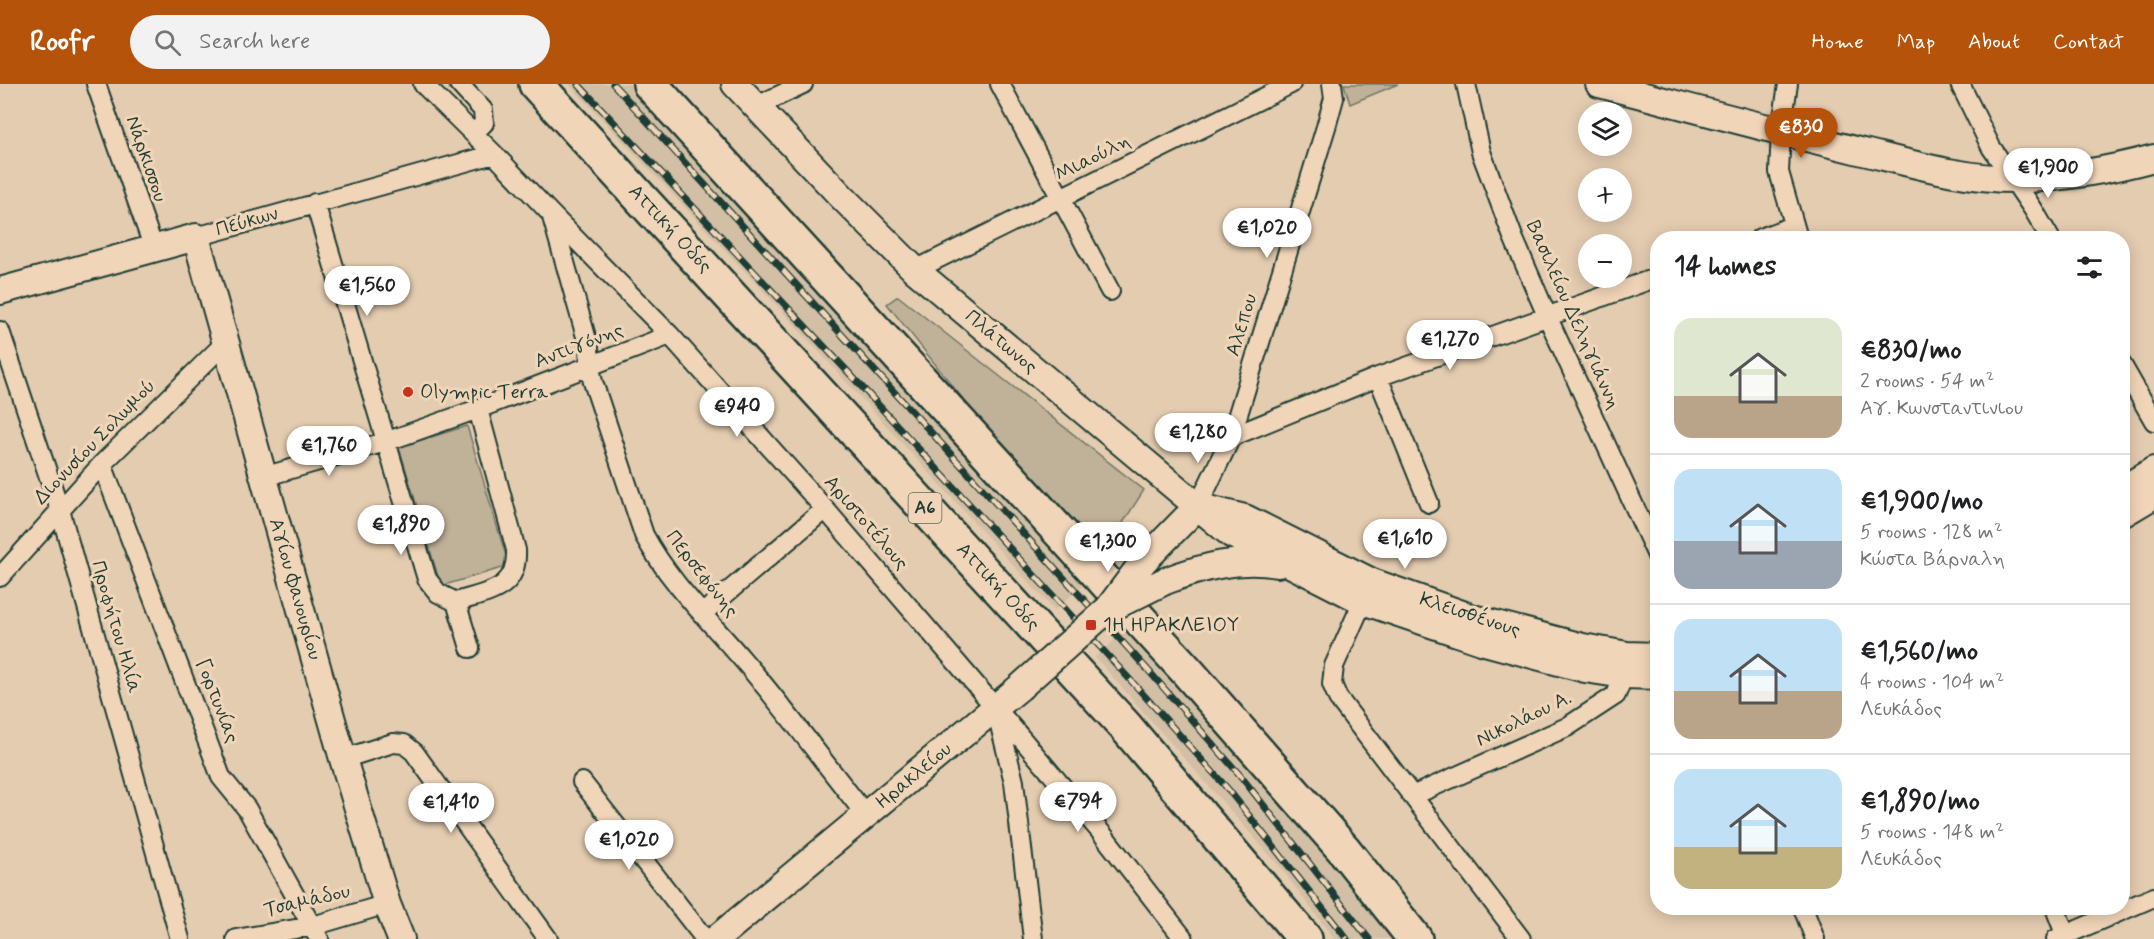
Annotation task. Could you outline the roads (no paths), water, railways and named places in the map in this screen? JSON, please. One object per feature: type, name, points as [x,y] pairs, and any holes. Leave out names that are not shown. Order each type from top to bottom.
[{"type":"highway","name":"Αττική Οδός","points":[[536,84],[1117,717],[1305,939]]},
{"type":"highway","points":[[650,84],[1187,671],[1345,851],[1415,939]]},
{"type":"street","name":"Νάρκισσου","points":[[96,84],[154,249]]},
{"type":"street","name":"Αριστοτέλους","points":[[423,84],[474,133],[670,335],[825,509],[1104,836],[1184,939]]},
{"type":"street","points":[[459,84],[483,110],[484,123],[474,133]]},
{"type":"street","name":"Πλάτωνος","points":[[735,84],[915,270],[1231,534],[1294,566]]},
{"type":"street","points":[[756,106],[803,84]]},
{"type":"street","points":[[1000,84],[1110,291]]},
{"type":"street","name":"Μιαούλη","points":[[915,270],[1291,84]]},
{"type":"street","name":"Αλεπου","points":[[1198,506],[1231,437],[1326,127],[1334,99],[1332,84]]},
{"type":"street","name":"Βασιλείου Δεληγιάννη","points":[[1466,84],[1481,152],[1513,237],[1650,541]]},
{"type":"street","points":[[1599,84],[1950,173],[2013,179],[2064,177],[2154,158]]},
{"type":"street","points":[[1788,84],[1781,132],[1779,172],[1795,231]]},
{"type":"street","points":[[1960,84],[1991,147],[2046,231]]},
{"type":"street","name":"Πεύκων","points":[[0,291],[494,154]]},
{"type":"street","points":[[315,203],[427,579],[438,593],[456,602],[496,589],[508,581],[514,573],[516,560],[516,550],[478,409]]},
{"type":"street","name":"Περσεφόνης","points":[[552,215],[589,347],[590,367],[644,535],[655,555],[702,614],[745,662],[866,815]]},
{"type":"street","name":"Αγίου Φανουρίου","points":[[196,237],[343,759],[387,904],[401,939]]},
{"type":"street","points":[[1231,437],[1378,377],[1650,281]]},
{"type":"street","name":"Προφήτου Ηλία","points":[[0,331],[60,510],[180,939]]},
{"type":"street","name":"Αντιγόνης","points":[[263,477],[385,442],[590,367],[670,335]]},
{"type":"street","name":"Διονυσίου Σολωμού","points":[[0,577],[102,464],[226,342]]},
{"type":"street","points":[[1378,377],[1430,503]]},
{"type":"street","points":[[2130,379],[2154,421]]},
{"type":"street","name":"Γορτυνίας","points":[[102,464],[221,777],[247,809],[316,932]]},
{"type":"street","points":[[2130,485],[2154,471]]},
{"type":"street","points":[[2130,509],[2154,495]]},
{"type":"street","name":"Ηρακλείου","points":[[716,939],[996,708],[1108,609],[1143,562],[1198,506]]},
{"type":"street","name":"Κλεισθένους","points":[[1198,506],[1245,518],[1372,582],[1473,618],[1551,640],[1650,673]]},
{"type":"street","points":[[702,614],[825,509]]},
{"type":"street","name":"Ηρακλείου","points":[[1108,609],[1165,581],[1226,562],[1265,561],[1294,566]]},
{"type":"street","name":"Κλεισθένους","points":[[1294,566],[1363,601],[1481,641],[1586,669],[1626,665],[1650,658]]},
{"type":"street","points":[[1363,601],[1334,666],[1332,684],[1338,698],[1521,939]]},
{"type":"street","points":[[456,602],[470,648]]},
{"type":"street","name":"Νικολάου Α.","points":[[1412,796],[1567,727],[1616,695],[1626,665]]},
{"type":"street","points":[[996,708],[1014,782],[1033,939]]},
{"type":"street","points":[[343,759],[393,743],[404,744],[414,752],[548,939]]},
{"type":"street","points":[[582,782],[705,939]]},
{"type":"street","points":[[2130,908],[2154,897]]},
{"type":"street","name":"Τσαμάδου","points":[[236,939],[316,932],[387,904]]},
{"type":"street","points":[[1806,915],[1815,939]]},
{"type":"street","points":[[2057,915],[2063,938],[2114,915]]},
{"type":"railway","points":[[578,84],[850,374],[1134,684],[1227,788],[1347,939]]},
{"type":"railway","points":[[613,84],[1148,670],[1239,774],[1369,939]]},
{"type":"place","name":"Olympic Terra","points":[[408,392]]},
{"type":"place","name":"1Η ΗΡΑΚΛΕΙΟΥ","points":[[1091,625]]}]
